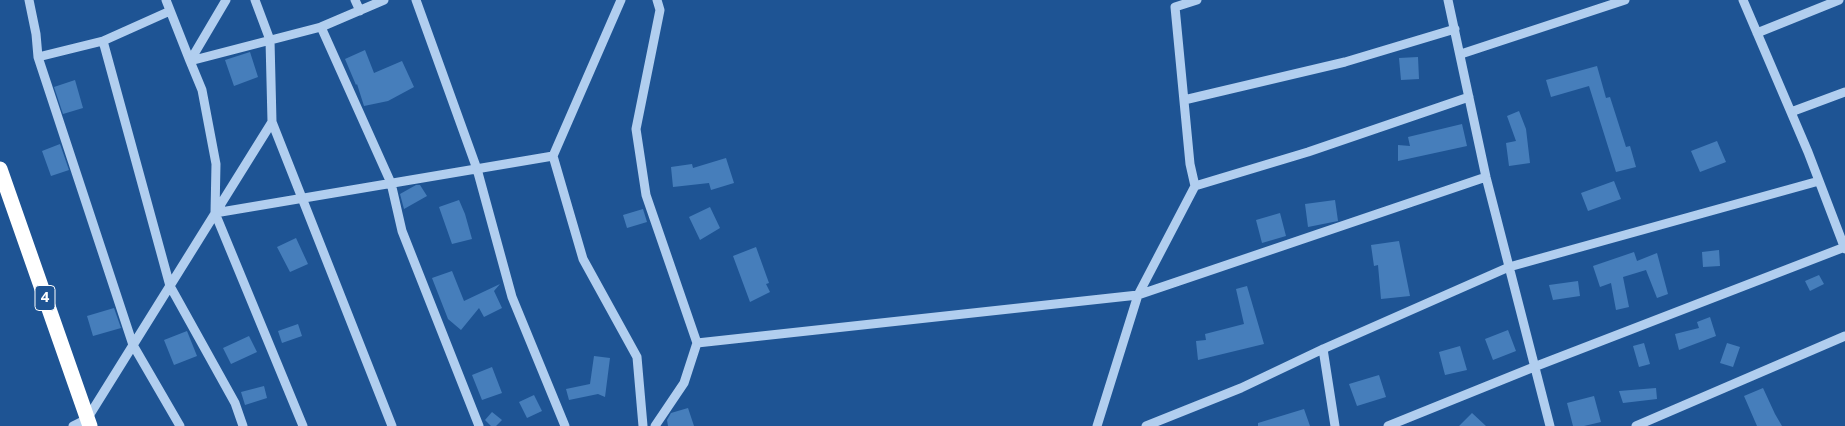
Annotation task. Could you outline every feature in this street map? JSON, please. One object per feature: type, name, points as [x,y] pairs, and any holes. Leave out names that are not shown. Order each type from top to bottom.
[{"type":"highway","name":"4","points":[[0,169],[88,422]]},
{"type":"street","points":[[29,0],[36,34],[38,57],[133,345],[180,426]]},
{"type":"street","points":[[166,0],[202,90],[216,164],[216,213],[302,426]]},
{"type":"street","points":[[190,61],[226,0]]},
{"type":"street","points":[[255,0],[270,40],[272,122],[392,426]]},
{"type":"street","points":[[355,0],[360,11]]},
{"type":"street","points":[[190,61],[321,27],[384,0]]},
{"type":"street","points":[[416,0],[476,169],[512,297],[565,426]]},
{"type":"street","points":[[621,0],[553,156],[583,259],[637,357],[644,426]]},
{"type":"street","points":[[655,426],[684,383],[696,342],[646,195],[636,129],[660,10],[657,0]]},
{"type":"street","points":[[1097,426],[1138,295],[1195,186],[1190,164],[1175,7],[1197,0]]},
{"type":"street","points":[[1448,0],[1486,177],[1550,426]]},
{"type":"street","points":[[1461,54],[1624,0]]},
{"type":"street","points":[[1388,426],[1534,367],[1845,248],[1791,112],[1743,0]]},
{"type":"street","points":[[1757,33],[1839,0]]},
{"type":"street","points":[[38,57],[103,41],[170,11]]},
{"type":"street","points":[[321,27],[391,183],[402,232],[480,426]]},
{"type":"street","points":[[1184,100],[1345,62],[1455,29]]},
{"type":"street","points":[[103,41],[170,286],[235,403],[243,426]]},
{"type":"street","points":[[1791,112],[1845,92]]},
{"type":"street","points":[[1195,186],[1308,152],[1469,97]]},
{"type":"street","points":[[73,426],[88,422],[133,345],[272,122]]},
{"type":"street","points":[[216,213],[553,156]]},
{"type":"street","points":[[696,342],[1138,295],[1486,177]]},
{"type":"street","points":[[1146,426],[1241,388],[1323,348],[1509,267],[1819,181]]},
{"type":"street","points":[[1636,426],[1845,336]]},
{"type":"street","points":[[1323,348],[1335,426]]},
{"type":"building","points":[[365,50],[374,73],[402,61],[414,87],[388,101],[364,106],[357,84],[345,59]]},
{"type":"building","points":[[250,52],[258,77],[234,86],[225,60]]},
{"type":"building","points":[[1418,57],[1419,79],[1401,80],[1399,58]]},
{"type":"building","points":[[1597,66],[1606,98],[1610,97],[1626,147],[1630,146],[1636,167],[1616,172],[1589,86],[1551,97],[1546,80]]},
{"type":"building","points":[[75,80],[83,108],[63,114],[54,87]]},
{"type":"building","points":[[1519,111],[1526,129],[1530,163],[1509,166],[1506,143],[1516,141],[1507,116]]},
{"type":"building","points":[[1462,124],[1467,146],[1398,161],[1398,145],[1410,146],[1408,137]]},
{"type":"building","points":[[1717,141],[1726,162],[1700,172],[1691,151]]},
{"type":"building","points":[[60,144],[69,170],[51,176],[42,151]]},
{"type":"building","points":[[726,158],[734,183],[711,190],[709,183],[673,187],[671,167],[692,164],[693,168]]},
{"type":"building","points":[[1614,181],[1621,199],[1588,211],[1581,193]]},
{"type":"building","points":[[416,185],[420,185],[427,196],[404,209],[400,194]]},
{"type":"building","points":[[459,200],[472,239],[452,244],[439,207]]},
{"type":"building","points":[[1335,200],[1338,221],[1308,227],[1305,204]]},
{"type":"building","points":[[710,207],[720,228],[700,240],[689,217]]},
{"type":"building","points":[[643,209],[647,222],[627,228],[623,215]]},
{"type":"building","points":[[1280,213],[1286,236],[1262,243],[1256,220]]},
{"type":"building","points":[[296,238],[308,264],[290,272],[277,247]]},
{"type":"building","points":[[1399,241],[1410,296],[1381,299],[1378,265],[1374,266],[1371,245]]},
{"type":"building","points":[[756,247],[769,283],[766,284],[770,292],[750,302],[733,256]]},
{"type":"building","points":[[1719,250],[1720,266],[1703,267],[1702,252]]},
{"type":"building","points":[[1634,252],[1637,261],[1657,253],[1668,294],[1657,298],[1646,270],[1623,277],[1629,307],[1616,310],[1611,283],[1600,287],[1593,266]]},
{"type":"building","points":[[452,271],[464,301],[500,284],[494,291],[502,308],[484,317],[479,308],[461,330],[448,319],[432,278]]},
{"type":"building","points":[[1819,275],[1824,284],[1810,291],[1805,281]]},
{"type":"building","points":[[1578,281],[1580,296],[1553,300],[1549,285]]},
{"type":"building","points":[[1247,286],[1264,344],[1198,360],[1196,341],[1206,340],[1205,334],[1244,324],[1236,289]]},
{"type":"building","points":[[114,308],[121,328],[93,336],[87,316]]},
{"type":"building","points":[[1710,317],[1716,336],[1679,350],[1675,334],[1699,328],[1697,322]]},
{"type":"building","points":[[298,324],[302,336],[282,343],[278,331]]},
{"type":"building","points":[[1508,330],[1516,351],[1493,360],[1485,339]]},
{"type":"building","points":[[187,331],[197,356],[174,365],[164,340]]},
{"type":"building","points":[[249,336],[257,352],[231,364],[223,348]]},
{"type":"building","points":[[1644,343],[1650,364],[1639,367],[1633,346]]},
{"type":"building","points":[[1727,343],[1740,347],[1733,367],[1720,363]]},
{"type":"building","points":[[1460,346],[1467,370],[1445,375],[1439,352]]},
{"type":"building","points":[[594,356],[610,358],[605,397],[598,394],[569,400],[566,389],[590,384]]},
{"type":"building","points":[[492,367],[502,393],[482,400],[472,375]]},
{"type":"building","points":[[1379,375],[1386,397],[1357,406],[1349,384]]},
{"type":"building","points":[[264,386],[267,398],[245,405],[241,392]]},
{"type":"building","points":[[1656,388],[1657,399],[1623,403],[1619,391]]},
{"type":"building","points":[[1763,388],[1782,426],[1757,426],[1744,396]]},
{"type":"building","points":[[534,395],[542,411],[527,418],[519,402]]},
{"type":"building","points":[[1594,396],[1601,422],[1584,426],[1573,426],[1567,403]]},
{"type":"building","points":[[688,408],[694,426],[668,426],[667,420],[671,413]]},
{"type":"building","points":[[1304,409],[1310,426],[1258,426],[1258,423]]},
{"type":"building","points":[[492,412],[502,420],[496,426],[491,426],[485,420]]},
{"type":"building","points":[[1472,413],[1486,426],[1459,426]]}]
